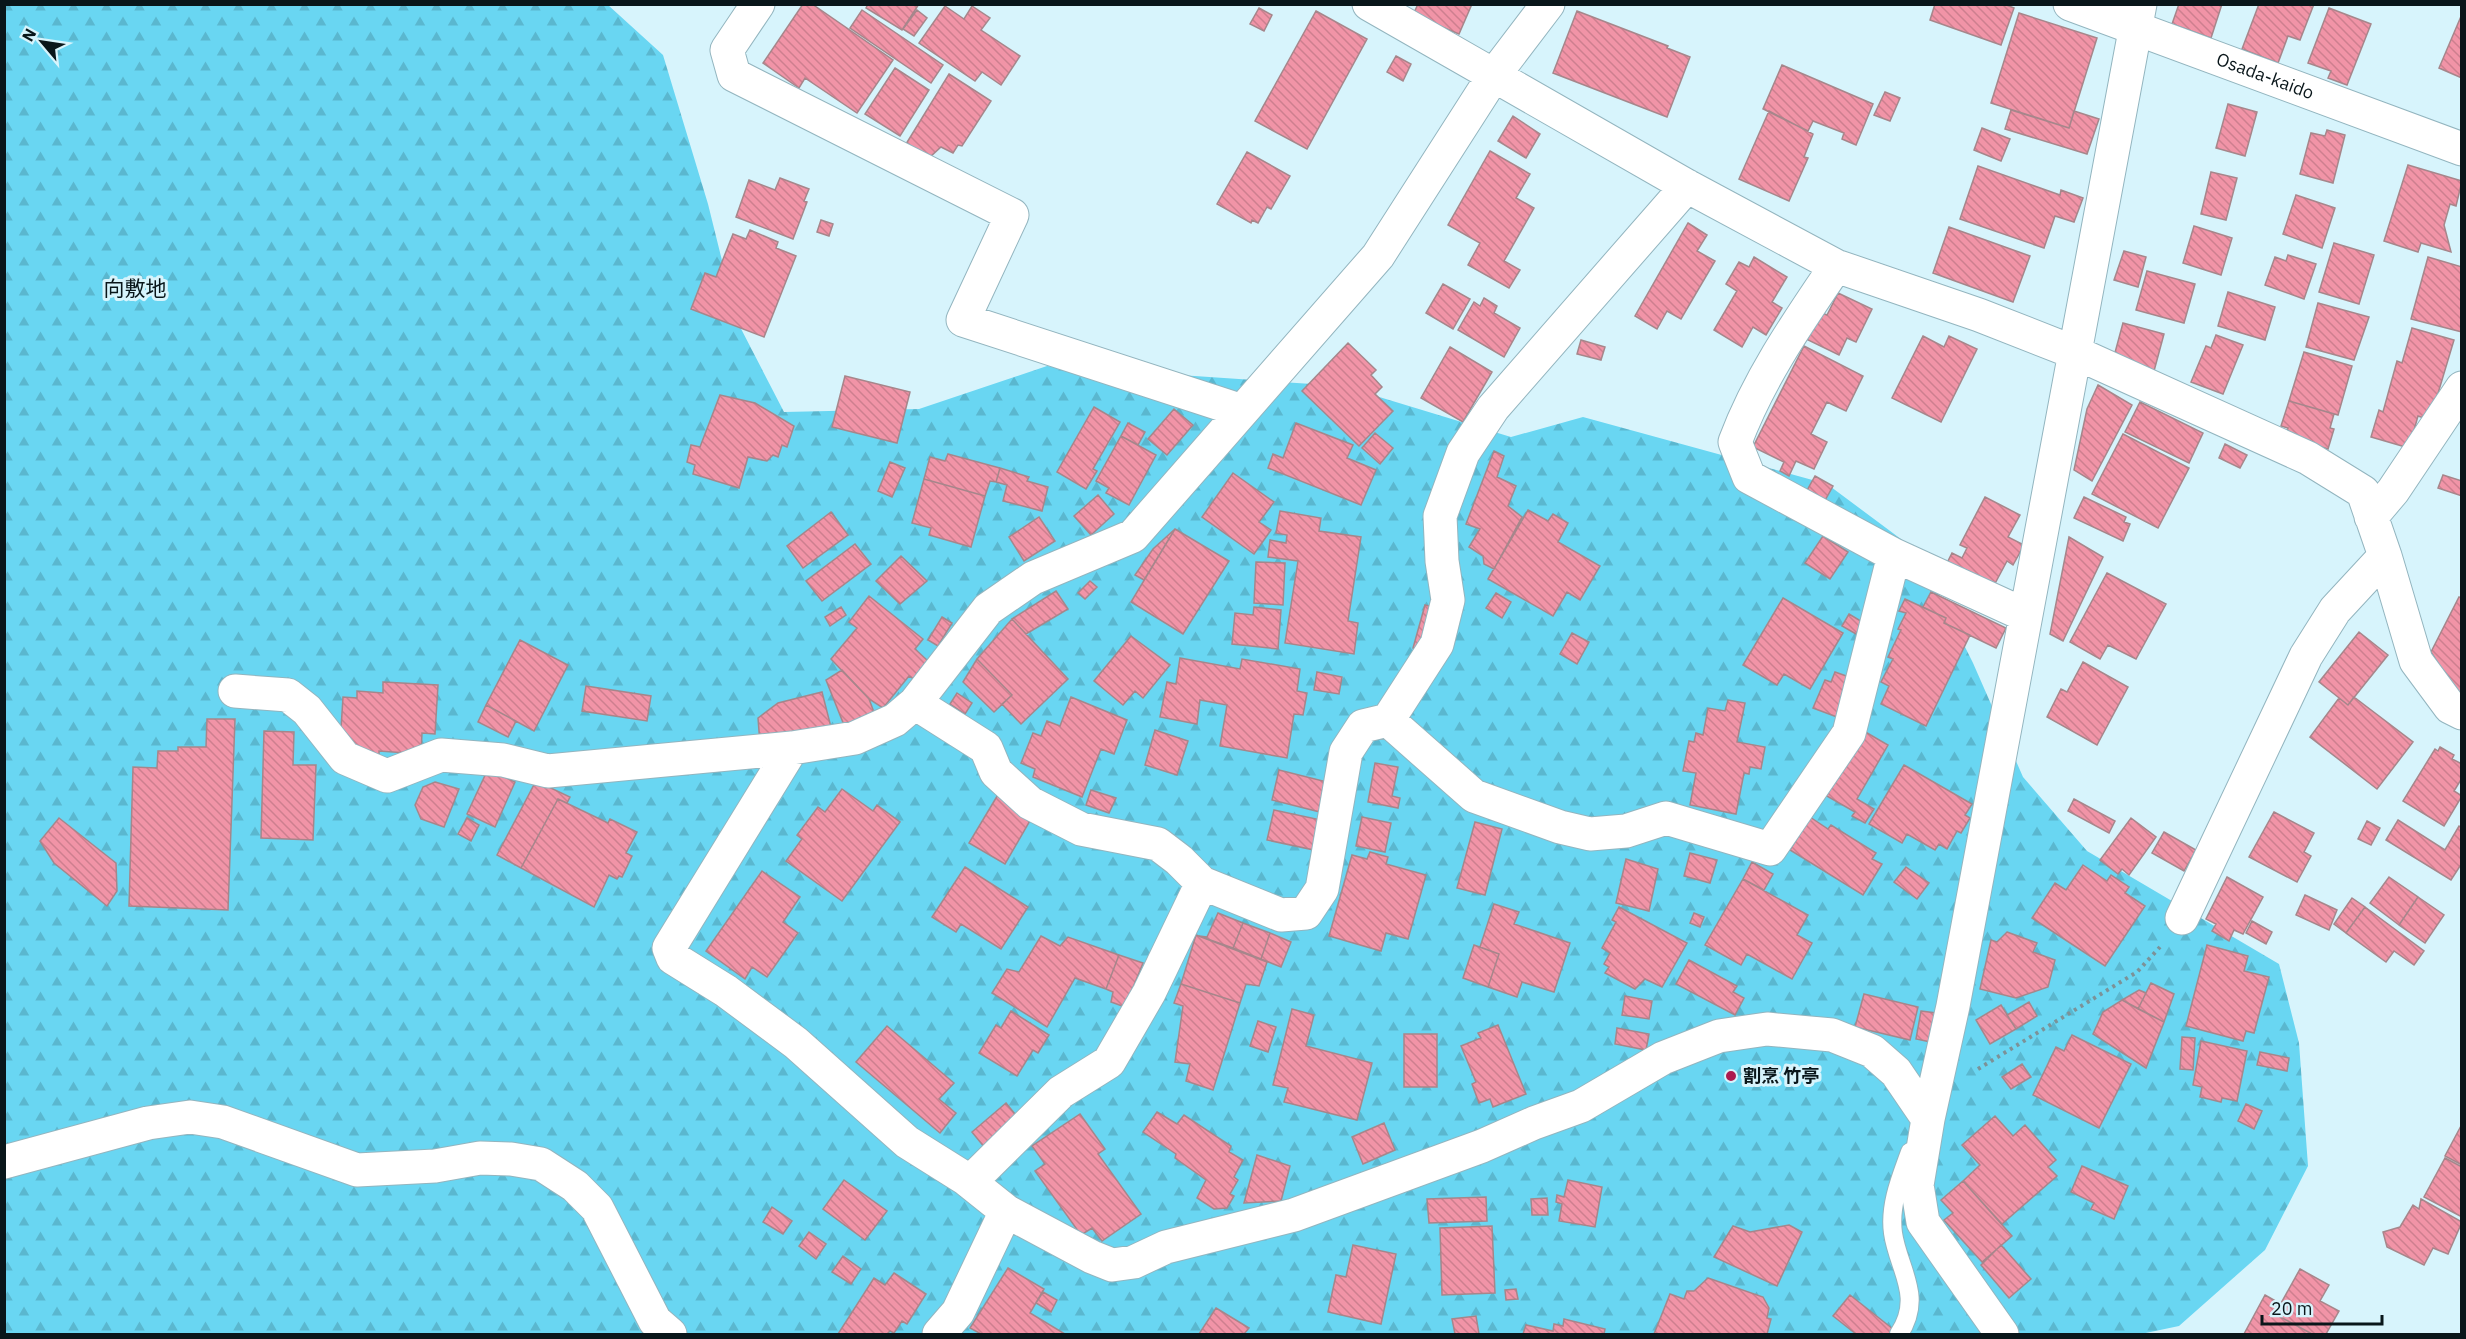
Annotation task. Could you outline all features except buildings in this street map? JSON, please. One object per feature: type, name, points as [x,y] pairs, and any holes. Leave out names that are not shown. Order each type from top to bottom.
[{"type":"street","points":[[758,4],[728,50],[734,75],[1012,215],[963,320],[1242,411]]},
{"type":"street","points":[[1369,4],[1687,186],[1836,266],[1979,315],[2076,353],[2308,458],[2363,492],[2385,556],[2416,661],[2450,707],[2462,713]]},
{"type":"street","points":[[235,691],[288,695],[307,711],[345,758],[387,777],[441,755],[503,760],[548,771],[792,748],[855,738],[895,720],[915,703],[988,609],[1033,578],[1133,536],[1378,256],[1494,75],[1548,4]]},
{"type":"street","name":"Osada-kaido","points":[[2070,4],[2137,16],[2462,149]]},
{"type":"street","points":[[2002,1335],[1923,1222],[1917,1185],[2076,353],[2137,16]]},
{"type":"street","points":[[915,703],[986,748],[996,772],[1030,803],[1081,829],[1158,844],[1179,860],[1202,884],[1224,890],[1281,915],[1306,914],[1323,889],[1346,752],[1363,726],[1388,720],[1437,644],[1448,600],[1442,561],[1440,516],[1463,453],[1493,408],[1687,186]]},
{"type":"street","points":[[1836,266],[1789,336],[1748,408],[1735,442],[1749,477],[1894,555],[2025,615]]},
{"type":"street","points":[[2371,517],[2393,491],[2462,388]]},
{"type":"street","points":[[1388,720],[1474,796],[1560,827],[1590,834],[1626,831],[1666,818],[1770,849],[1849,733],[1894,555]]},
{"type":"street","points":[[2182,918],[2306,656],[2335,610],[2385,556]]},
{"type":"street","points":[[792,748],[669,948],[673,958],[726,991],[796,1043],[907,1142],[970,1182],[1006,1211],[1092,1257],[1113,1265],[1134,1262],[1166,1247],[1294,1215],[1482,1146],[1534,1123],[1581,1106],[1663,1058],[1719,1036],[1767,1029],[1832,1035],[1872,1051],[1896,1072],[1928,1119]]},
{"type":"street","points":[[970,1182],[1061,1092],[1109,1062],[1149,993],[1202,884]]},
{"type":"street","points":[[4,1162],[148,1123],[190,1117],[222,1122],[357,1170],[435,1166],[480,1158],[511,1159],[541,1164],[575,1186],[597,1208],[656,1321],[670,1335]]},
{"type":"street","points":[[939,1335],[958,1312],[1006,1211]]},
{"type":"lane","points":[[1899,1335],[1911,1299],[1903,1262],[1893,1233],[1894,1206],[1897,1186],[1911,1150],[1928,1119]]},
{"type":"path","points":[[1928,1119],[2137,972],[2157,951],[2182,918]]},
{"type":"green space","points":[[5,5],[608,5],[663,55],[708,204],[737,321],[784,412],[919,409],[1047,366],[1312,384],[1376,396],[1511,437],[1583,417],[1827,484],[1917,551],[1973,663],[2023,777],[2087,851],[2279,964],[2299,1043],[2308,1166],[2265,1250],[2179,1326],[2141,1334],[5,1334]]},
{"type":"place","name":"割烹 竹亭","points":[[1731,1076]]},
{"type":"district","name":"向敷地","points":[[135,289]]}]
